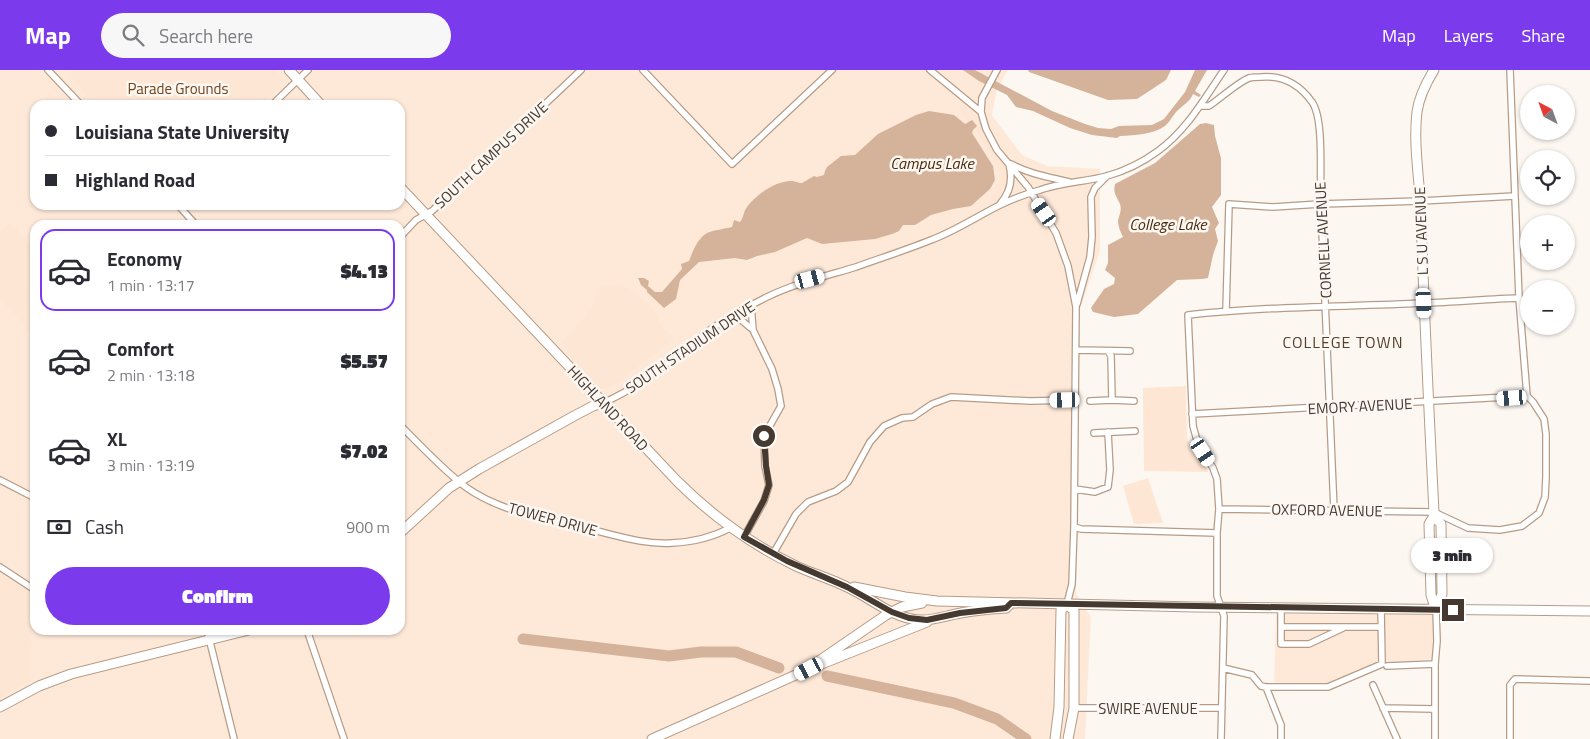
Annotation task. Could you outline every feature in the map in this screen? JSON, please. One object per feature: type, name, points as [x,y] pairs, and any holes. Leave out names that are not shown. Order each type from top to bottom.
[{"type":"street","points":[[48,70],[76,100]]},
{"type":"street","points":[[289,70],[317,100]]},
{"type":"street","points":[[277,100],[308,70]]},
{"type":"street","points":[[568,70],[574,76]]},
{"type":"street","name":"SOUTH CAMPUS DRIVE","points":[[405,232],[416,220],[432,211],[581,70]]},
{"type":"street","points":[[643,70],[732,164],[832,70]]},
{"type":"street","points":[[930,70],[981,112]]},
{"type":"street","points":[[997,70],[984,93],[981,112],[986,130],[997,150],[1031,193],[1056,233],[1065,254],[1073,286],[1076,315],[1075,490],[1072,584],[1067,604],[1061,610],[1059,707],[1055,739]]},
{"type":"street","name":"SOUTH STADIUM DRIVE","points":[[405,528],[449,488],[574,416],[593,406],[612,400],[643,382],[697,340],[734,314],[751,305],[796,284],[855,267],[933,239],[997,207],[1031,193],[1071,182],[1106,176],[1128,169],[1157,152],[1180,131],[1200,106],[1224,70]]},
{"type":"street","name":"L S U AVENUE","points":[[1434,70],[1422,92],[1417,111],[1416,137],[1421,201],[1434,514],[1441,524],[1442,594],[1436,610]]},
{"type":"street","points":[[1434,514],[1468,528],[1500,530],[1522,526],[1539,513],[1545,497],[1546,434],[1544,418],[1527,396],[1519,298],[1510,70]]},
{"type":"street","name":"CORNELL AVENUE","points":[[1200,106],[1209,106],[1250,78],[1279,77],[1296,86],[1316,108],[1318,116],[1320,204],[1334,510]]},
{"type":"street","points":[[1008,162],[1019,169],[1071,182]]},
{"type":"street","points":[[997,207],[1004,200],[1010,185],[1011,173],[1008,162]]},
{"type":"street","points":[[1076,315],[1078,296],[1090,257],[1092,237],[1090,197],[1106,176]]},
{"type":"street","name":"HIGHLAND ROAD","points":[[405,193],[693,497],[730,528],[799,567],[847,587],[892,612],[918,620],[933,620],[960,613],[1006,608],[1011,603]]},
{"type":"street","points":[[1226,311],[1229,204],[1273,207],[1515,196]]},
{"type":"street","points":[[182,210],[192,220]]},
{"type":"street","points":[[1222,739],[1224,616],[1218,596],[1217,533],[1219,510],[1217,479],[1195,435],[1192,414],[1188,315],[1226,311],[1519,298]]},
{"type":"street","points":[[744,537],[764,500],[769,485],[764,436],[781,406],[772,369],[753,330],[751,305]]},
{"type":"street","points":[[734,314],[753,330]]},
{"type":"street","points":[[1076,350],[1130,351]]},
{"type":"street","points":[[1108,351],[1111,356],[1112,400]]},
{"type":"street","name":"EMORY AVENUE","points":[[1192,414],[1527,396]]},
{"type":"street","points":[[773,554],[796,514],[808,502],[836,491],[848,482],[870,442],[884,426],[902,418],[913,417],[932,404],[951,397],[1075,400]]},
{"type":"street","points":[[1090,401],[1134,401]]},
{"type":"street","name":"TOWER DRIVE","points":[[405,431],[467,488],[489,500],[536,517],[646,542],[670,544],[706,538],[730,528]]},
{"type":"street","points":[[1094,433],[1134,431]]},
{"type":"street","points":[[1075,490],[1096,492],[1108,487],[1110,470],[1108,432]]},
{"type":"street","points":[[0,480],[30,495]]},
{"type":"street","name":"OXFORD AVENUE","points":[[1219,510],[1334,510],[1434,514]]},
{"type":"street","points":[[1074,527],[1081,529],[1217,533]]},
{"type":"street","points":[[0,567],[30,587]]},
{"type":"street","name":"HIGHLAND ROAD","points":[[847,587],[930,600],[1011,603],[1590,611]]},
{"type":"street","points":[[809,669],[845,642],[892,612],[930,600]]},
{"type":"street","points":[[1067,604],[1074,611],[1074,708],[1068,739]]},
{"type":"street","points":[[1281,608],[1281,644],[1309,644],[1344,627]]},
{"type":"street","points":[[1223,668],[1252,675],[1261,686],[1266,687],[1328,687],[1382,664],[1381,609]]},
{"type":"street","points":[[1435,739],[1436,610]]},
{"type":"street","points":[[652,739],[809,669],[933,620]]},
{"type":"street","points":[[1281,627],[1381,627]]},
{"type":"street","points":[[208,635],[234,739]]},
{"type":"street","points":[[0,707],[39,686],[72,674],[162,650],[231,635]]},
{"type":"street","points":[[309,635],[344,739]]},
{"type":"street","points":[[1387,666],[1435,664]]},
{"type":"street","points":[[1510,739],[1510,685],[1515,679],[1590,681]]},
{"type":"street","points":[[1373,685],[1398,739]]},
{"type":"street","points":[[1266,687],[1281,725],[1281,739]]},
{"type":"street","name":"SWIRE AVENUE","points":[[1074,708],[1222,708]]},
{"type":"street","points":[[1383,708],[1434,709]]},
{"type":"shaded area","points":[[0,70],[1008,70],[997,89],[992,115],[1022,155],[1047,166],[1100,169],[1100,251],[1078,315],[1076,594],[1091,617],[1085,739],[0,739]]},
{"type":"shaded area","points":[[1276,613],[1436,615],[1433,659],[1382,664],[1328,687],[1274,682]]},
{"type":"green space","name":"Parade Grounds","points":[[70,70],[275,70],[285,81],[265,100],[89,100],[71,76]]},
{"type":"green space","points":[[963,103],[979,121],[990,145],[1003,162],[1008,174],[1009,179],[1006,190],[1000,200],[990,207],[991,198],[1001,174],[975,129],[977,126],[972,120],[969,122],[959,108]]},
{"type":"green space","points":[[10,222],[30,244],[30,332],[0,299],[0,232]]},
{"type":"green space","points":[[621,284],[638,294],[652,307],[663,328],[674,340],[625,376],[623,381],[609,388],[600,389],[560,343],[579,324],[592,307],[599,287]]},
{"type":"green space","points":[[1186,386],[1187,440],[1206,466],[1208,472],[1144,471],[1143,388]]},
{"type":"green space","points":[[1148,478],[1163,523],[1134,524],[1123,486]]},
{"type":"green space","points":[[0,571],[30,592],[30,635],[32,635],[31,680],[0,698]]},
{"type":"water","points":[[963,70],[975,70],[1052,111],[1098,128],[1111,129],[1119,126],[1152,125],[1164,119],[1185,92],[1195,70],[1207,70],[1195,91],[1201,95],[1199,97],[1193,94],[1165,126],[1149,133],[1120,136],[1117,138],[1092,135],[1070,128],[1033,111],[1016,107],[1007,95],[979,81]]},
{"type":"water","points":[[1028,70],[1171,70],[1166,80],[1137,99],[1108,100],[1029,72]]},
{"type":"water","name":"Campus Lake","points":[[929,111],[954,115],[965,124],[972,120],[977,126],[972,133],[993,166],[995,180],[990,189],[971,206],[931,215],[915,225],[903,225],[899,231],[875,239],[822,244],[807,238],[775,252],[747,260],[735,258],[699,262],[680,280],[676,299],[664,308],[641,285],[638,278],[644,278],[649,281],[648,286],[655,292],[662,292],[682,269],[681,264],[689,261],[701,238],[707,233],[732,227],[734,220],[740,222],[747,207],[766,190],[779,183],[793,181],[802,183],[814,176],[824,175],[827,167],[841,156],[855,155],[878,134],[916,115]]},
{"type":"water","name":"College Lake","points":[[1200,124],[1214,125],[1221,158],[1221,195],[1212,207],[1219,223],[1215,229],[1218,241],[1208,278],[1177,280],[1138,314],[1114,317],[1093,312],[1091,308],[1104,289],[1114,284],[1115,278],[1105,270],[1108,263],[1108,245],[1123,237],[1118,223],[1121,207],[1115,192],[1115,184],[1155,163]]},
{"type":"waterway","points":[[523,639],[669,656],[701,652],[736,652],[779,668]]},
{"type":"waterway","points":[[827,676],[954,703],[997,719],[1026,739]]},
{"type":"district","name":"COLLEGE TOWN","points":[[1343,342]]},
{"type":"route","points":[[764,436],[764,451],[769,485],[764,500],[744,537],[787,561],[847,587],[892,612],[909,618],[933,620],[960,613],[1006,608],[1011,603],[1453,610]]}]
